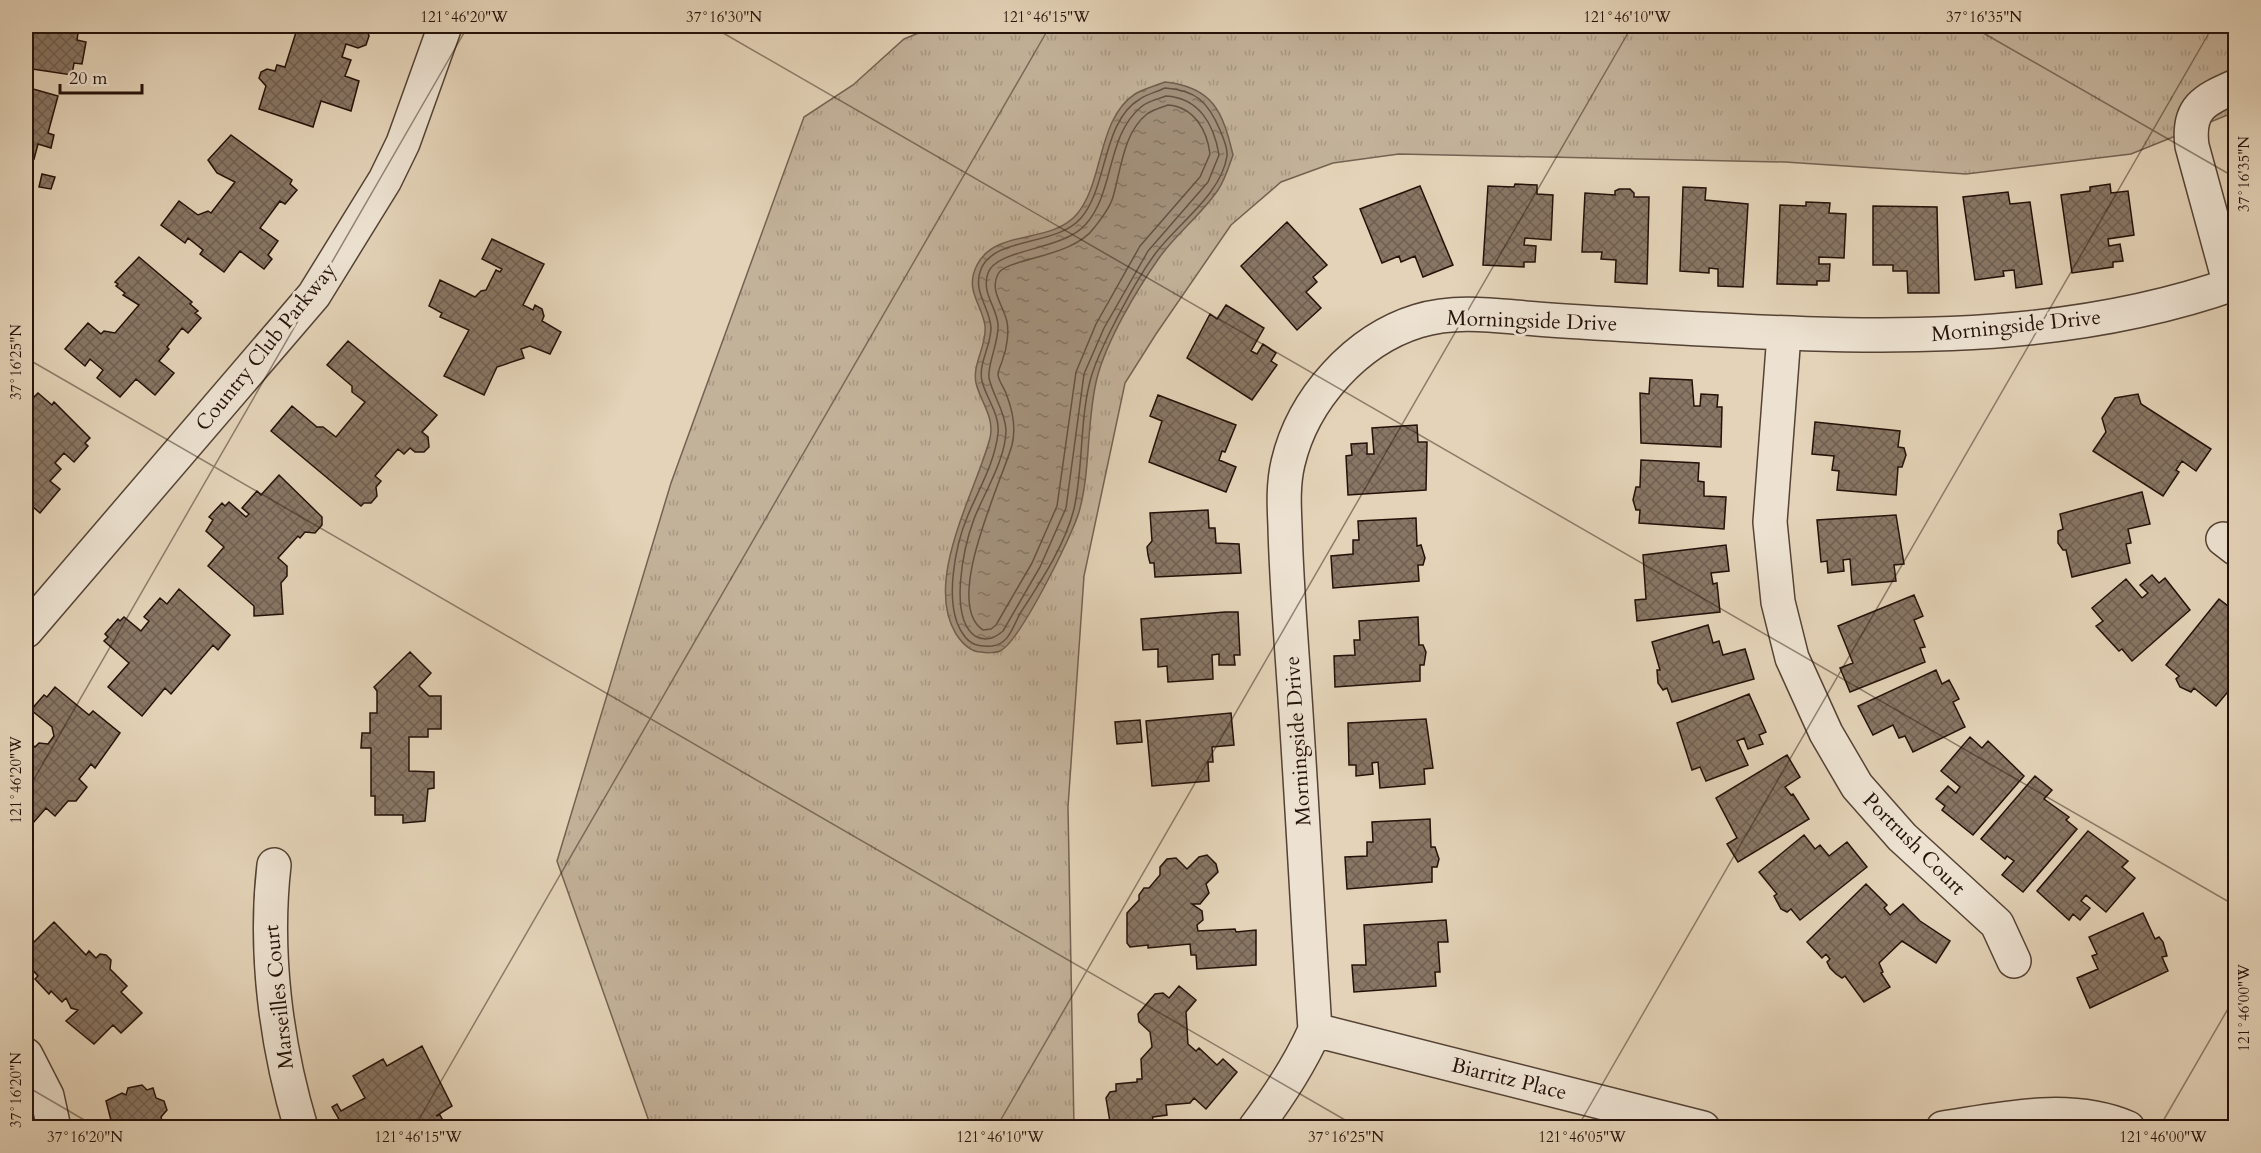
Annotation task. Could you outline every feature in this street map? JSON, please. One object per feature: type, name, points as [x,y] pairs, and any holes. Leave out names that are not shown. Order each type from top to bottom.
[{"type":"street","name":"Country Club Parkway","points":[[26,631],[314,295],[385,180],[403,143],[445,26]]},
{"type":"street","points":[[2233,284],[2192,146],[2190,125],[2204,102],[2235,86]]},
{"type":"street","name":"Morningside Drive","points":[[1255,1128],[1301,1061],[1315,1030],[1286,586],[1284,498],[1291,451],[1321,395],[1344,366],[1379,338],[1419,321],[1443,316],[1493,315],[1784,334],[1946,335],[1996,331],[2146,310],[2233,284]]},
{"type":"street","name":"Portrush Court","points":[[1784,334],[1770,522],[1774,575],[1792,658],[1826,733],[1857,786],[1874,808],[1902,837],[1997,924],[2014,961]]},
{"type":"street","name":"Marseilles Court","points":[[274,865],[271,911],[274,990],[287,1073],[301,1128]]},
{"type":"street","name":"Biarritz Place","points":[[1315,1030],[1703,1128]]},
{"type":"street","points":[[26,1055],[47,1096],[54,1128]]},
{"type":"street","points":[[1943,1128],[2057,1115],[2094,1117],[2128,1128]]},
{"type":"green space","points":[[936,26],[2235,26],[2235,112],[2131,154],[1966,174],[1785,162],[1399,154],[1333,163],[1281,182],[1231,225],[1125,383],[1084,576],[1068,807],[1074,1127],[651,1127],[557,861],[671,483],[804,117],[853,85],[904,39]]},
{"type":"water","points":[[1165,82],[1194,89],[1213,104],[1225,126],[1233,155],[1218,190],[1159,258],[1141,285],[1108,348],[1097,378],[1091,412],[1083,496],[1079,512],[1044,588],[1009,644],[996,652],[977,652],[964,644],[956,634],[947,612],[945,588],[955,536],[983,460],[991,430],[989,416],[975,376],[984,341],[985,326],[973,289],[973,274],[986,253],[997,246],[1053,230],[1066,224],[1077,214],[1086,201],[1107,135],[1123,105],[1138,92]]},
{"type":"building","points":[[35,26],[79,26],[77,40],[86,42],[82,64],[74,63],[72,75],[26,68],[26,28],[34,30]]},
{"type":"building","points":[[298,26],[366,26],[369,36],[366,45],[358,48],[346,44],[342,57],[351,60],[345,76],[359,81],[351,111],[321,101],[313,127],[259,109],[266,86],[259,78],[261,72],[267,69],[275,71],[277,65],[285,67]]},
{"type":"building","points":[[26,87],[58,96],[48,133],[54,135],[51,148],[38,144],[34,159],[26,157]]},
{"type":"building","points":[[231,135],[292,180],[290,184],[297,190],[285,204],[280,201],[260,228],[278,241],[268,255],[272,259],[264,269],[240,251],[224,272],[200,254],[203,250],[188,238],[185,243],[161,225],[179,201],[198,215],[208,211],[211,213],[235,182],[217,173],[208,160]]},
{"type":"building","points":[[42,174],[55,177],[51,189],[39,187]]},
{"type":"building","points":[[1515,184],[1537,185],[1537,194],[1553,195],[1551,240],[1525,238],[1524,245],[1536,246],[1535,262],[1524,262],[1524,267],[1483,265],[1488,186],[1514,187]]},
{"type":"building","points":[[2110,184],[2111,193],[2128,191],[2134,235],[2108,239],[2109,246],[2120,244],[2123,261],[2113,262],[2113,267],[2072,273],[2061,195],[2090,191],[2090,187]]},
{"type":"building","points":[[1420,186],[1453,265],[1423,277],[1415,256],[1401,262],[1399,256],[1382,263],[1360,209]]},
{"type":"building","points":[[1683,187],[1706,188],[1705,200],[1748,204],[1743,287],[1718,286],[1718,269],[1709,268],[1709,273],[1680,271]]},
{"type":"building","points":[[1630,189],[1634,197],[1649,197],[1647,284],[1615,282],[1616,260],[1601,259],[1602,252],[1582,252],[1585,193],[1615,195],[1615,191]]},
{"type":"building","points":[[2008,192],[2010,204],[2030,202],[2042,284],[2016,288],[2014,270],[2003,271],[2004,276],[1975,280],[1963,197]]},
{"type":"building","points":[[1806,202],[1830,203],[1829,213],[1846,214],[1844,258],[1819,257],[1819,264],[1830,264],[1829,281],[1817,281],[1817,285],[1777,284],[1780,205],[1806,206]]},
{"type":"building","points":[[1873,206],[1937,207],[1939,293],[1908,293],[1907,271],[1893,271],[1893,265],[1873,265]]},
{"type":"building","points":[[1287,222],[1327,265],[1313,277],[1317,282],[1306,292],[1321,308],[1297,330],[1241,266]]},
{"type":"building","points":[[492,239],[544,264],[523,305],[533,310],[535,305],[542,309],[544,316],[542,321],[561,332],[550,354],[530,346],[521,349],[524,358],[497,367],[484,395],[444,376],[469,330],[440,317],[442,313],[429,306],[440,280],[475,297],[481,291],[486,290],[496,270],[500,272],[502,269],[482,259]]},
{"type":"building","points":[[139,257],[192,302],[190,304],[198,311],[195,313],[201,318],[188,333],[182,328],[167,347],[169,349],[159,361],[174,373],[155,395],[136,379],[120,397],[97,378],[103,370],[90,359],[85,366],[65,349],[88,323],[101,334],[104,331],[115,333],[139,305],[123,295],[125,293],[116,286],[118,284],[115,282]]},
{"type":"building","points":[[1226,305],[1264,328],[1251,351],[1257,354],[1263,344],[1276,353],[1271,361],[1277,365],[1252,400],[1187,358],[1210,314],[1217,319]]},
{"type":"building","points":[[348,341],[437,415],[422,432],[428,437],[429,447],[424,452],[415,452],[410,448],[404,454],[398,449],[375,476],[381,481],[376,487],[377,496],[371,503],[364,503],[361,506],[271,431],[292,406],[317,427],[323,427],[336,437],[365,402],[352,392],[352,386],[327,365]]},
{"type":"building","points":[[1650,378],[1692,380],[1694,406],[1700,406],[1701,394],[1718,395],[1717,407],[1722,407],[1721,447],[1641,443],[1640,393],[1649,394]]},
{"type":"building","points":[[38,393],[52,405],[54,402],[90,438],[85,443],[88,446],[74,462],[64,453],[55,463],[61,469],[50,481],[60,489],[40,513],[26,501],[26,397],[32,399]]},
{"type":"building","points":[[2138,394],[2141,404],[2211,449],[2196,471],[2182,461],[2176,470],[2179,472],[2163,496],[2093,451],[2106,432],[2102,418],[2115,398]]},
{"type":"building","points":[[1158,395],[1236,425],[1225,452],[1222,451],[1219,460],[1236,467],[1226,492],[1149,462],[1162,421],[1150,416]]},
{"type":"building","points":[[1815,422],[1900,431],[1898,447],[1904,448],[1906,455],[1902,467],[1898,467],[1896,495],[1837,490],[1839,471],[1832,470],[1834,456],[1812,454]]},
{"type":"building","points":[[1417,425],[1418,442],[1427,442],[1426,490],[1348,495],[1346,456],[1352,455],[1351,444],[1367,443],[1367,454],[1374,454],[1372,428]]},
{"type":"building","points":[[1641,460],[1699,463],[1698,481],[1704,482],[1704,496],[1726,497],[1724,529],[1639,523],[1640,510],[1636,510],[1633,500],[1636,487],[1640,487]]},
{"type":"building","points":[[279,475],[322,517],[322,525],[315,533],[305,532],[300,538],[298,536],[278,558],[287,566],[287,576],[281,583],[283,614],[254,616],[254,606],[208,566],[224,547],[206,531],[213,520],[209,517],[222,503],[225,506],[229,502],[246,517],[249,514],[242,508],[257,491],[261,495]]},
{"type":"building","points":[[2142,492],[2150,524],[2128,529],[2131,543],[2126,544],[2130,563],[2072,577],[2066,550],[2063,550],[2058,543],[2058,531],[2063,529],[2060,514]]},
{"type":"building","points":[[1208,510],[1209,528],[1215,528],[1216,543],[1239,544],[1241,573],[1155,577],[1154,563],[1150,563],[1147,547],[1152,541],[1150,513]]},
{"type":"building","points":[[1896,515],[1904,564],[1894,565],[1896,581],[1852,585],[1850,559],[1843,560],[1844,571],[1828,573],[1827,561],[1821,562],[1817,520]]},
{"type":"building","points":[[1416,518],[1417,546],[1421,545],[1425,558],[1423,565],[1418,565],[1419,581],[1333,588],[1331,556],[1353,554],[1353,540],[1359,540],[1358,521]]},
{"type":"building","points":[[1726,545],[1729,571],[1711,573],[1713,584],[1717,583],[1720,612],[1637,621],[1635,600],[1646,599],[1643,555]]},
{"type":"building","points":[[2152,575],[2159,583],[2165,578],[2190,610],[2132,661],[2122,649],[2119,651],[2096,626],[2103,621],[2092,608],[2126,579],[2142,598],[2148,593],[2140,585]]},
{"type":"building","points":[[179,589],[230,635],[218,650],[213,645],[171,694],[165,688],[142,716],[108,687],[129,663],[104,641],[108,637],[105,634],[118,619],[120,621],[124,617],[141,631],[149,621],[144,617],[160,598],[167,604]]},
{"type":"building","points":[[1914,595],[1923,616],[1914,620],[1925,647],[1920,648],[1925,662],[1850,692],[1840,668],[1853,663],[1838,626]]},
{"type":"building","points":[[2219,599],[2236,612],[2236,629],[2230,636],[2236,641],[2236,682],[2216,706],[2194,688],[2191,692],[2180,687],[2176,679],[2179,676],[2166,665]]},
{"type":"building","points":[[1238,612],[1240,655],[1234,655],[1235,665],[1219,665],[1219,654],[1212,655],[1213,679],[1168,682],[1167,666],[1158,667],[1158,649],[1143,650],[1141,619]]},
{"type":"building","points":[[1418,617],[1419,645],[1423,645],[1426,652],[1424,665],[1420,665],[1420,681],[1335,687],[1334,656],[1355,655],[1354,640],[1360,640],[1359,621]]},
{"type":"building","points":[[1708,625],[1713,643],[1719,641],[1723,655],[1745,649],[1754,679],[1672,702],[1667,688],[1663,690],[1658,683],[1657,670],[1660,670],[1652,642]]},
{"type":"building","points":[[410,652],[431,673],[419,686],[429,696],[441,696],[441,729],[428,729],[428,737],[409,737],[409,771],[434,772],[434,788],[428,789],[425,821],[403,823],[403,815],[375,815],[375,796],[371,796],[371,748],[361,748],[362,733],[370,733],[370,713],[377,713],[377,691],[374,687]]},
{"type":"building","points":[[1936,670],[1942,684],[1949,680],[1959,699],[1953,702],[1965,727],[1913,752],[1905,736],[1899,738],[1893,725],[1873,735],[1858,706]]},
{"type":"building","points":[[55,687],[89,715],[93,711],[120,733],[95,768],[91,764],[79,779],[87,787],[76,801],[68,801],[55,816],[46,808],[33,823],[26,817],[26,786],[30,781],[26,778],[26,739],[35,747],[39,743],[48,744],[54,736],[52,727],[31,710],[44,695],[47,697]]},
{"type":"building","points":[[1749,694],[1766,732],[1759,735],[1763,744],[1748,749],[1744,738],[1737,741],[1748,765],[1706,781],[1700,767],[1692,770],[1677,723]]},
{"type":"building","points":[[1231,713],[1234,745],[1212,747],[1213,762],[1208,762],[1209,781],[1152,786],[1146,721]]},
{"type":"building","points":[[1426,719],[1433,768],[1424,769],[1425,784],[1380,788],[1378,762],[1372,763],[1373,774],[1356,776],[1356,765],[1349,765],[1348,723]]},
{"type":"building","points":[[1140,720],[1142,742],[1117,744],[1115,722]]},
{"type":"building","points":[[1970,737],[1982,748],[1988,741],[2024,776],[1973,835],[1942,810],[1945,806],[1936,799],[1948,786],[1956,793],[1960,787],[1941,771]]},
{"type":"building","points":[[1787,755],[1800,777],[1785,787],[1791,795],[1793,794],[1809,819],[1738,862],[1727,844],[1737,838],[1716,798]]},
{"type":"building","points":[[2035,776],[2052,790],[2044,799],[2069,817],[2066,820],[2077,829],[2023,892],[2002,875],[2014,861],[2007,856],[2005,859],[1981,839]]},
{"type":"building","points":[[1430,819],[1431,847],[1435,847],[1439,859],[1437,867],[1432,867],[1432,882],[1347,889],[1345,857],[1367,856],[1367,842],[1373,842],[1372,822]]},
{"type":"building","points":[[2088,831],[2128,861],[2122,867],[2135,878],[2106,912],[2086,895],[2081,901],[2090,908],[2080,920],[2073,914],[2069,920],[2037,891]]},
{"type":"building","points":[[1804,835],[1815,849],[1820,845],[1829,856],[1847,842],[1867,867],[1800,920],[1791,909],[1787,912],[1781,909],[1774,896],[1777,894],[1759,872]]},
{"type":"building","points":[[1207,855],[1216,864],[1218,872],[1206,884],[1209,893],[1200,904],[1192,904],[1202,911],[1203,920],[1197,925],[1198,931],[1256,930],[1256,965],[1197,969],[1196,955],[1191,955],[1190,944],[1148,948],[1148,945],[1130,947],[1127,943],[1127,913],[1139,900],[1139,895],[1144,888],[1149,888],[1160,875],[1160,867],[1167,859],[1176,858],[1187,869],[1199,857]]},
{"type":"building","points":[[1866,884],[1887,905],[1884,908],[1890,915],[1903,904],[1920,921],[1950,941],[1936,963],[1902,941],[1879,963],[1883,972],[1881,973],[1890,987],[1864,1002],[1845,976],[1842,978],[1830,968],[1827,962],[1830,959],[1826,954],[1822,958],[1807,942]]},
{"type":"building","points":[[2143,913],[2155,939],[2159,937],[2163,942],[2167,956],[2162,957],[2168,971],[2090,1008],[2077,978],[2098,969],[2092,956],[2097,954],[2089,937]]},
{"type":"building","points":[[1446,920],[1448,942],[1438,942],[1440,972],[1435,972],[1436,986],[1354,992],[1352,965],[1366,965],[1364,925]]},
{"type":"building","points":[[54,922],[86,955],[89,951],[96,958],[100,954],[106,955],[111,960],[110,969],[127,986],[121,992],[142,1013],[121,1033],[113,1025],[94,1044],[66,1021],[78,1010],[71,1008],[66,998],[62,1002],[51,991],[49,994],[35,979],[38,976],[26,963],[28,961],[26,940],[31,945]]},
{"type":"building","points":[[1179,986],[1196,1000],[1186,1012],[1188,1044],[1196,1051],[1199,1048],[1217,1065],[1223,1059],[1237,1072],[1206,1109],[1194,1098],[1190,1103],[1166,1105],[1167,1115],[1153,1117],[1150,1127],[1111,1128],[1106,1098],[1110,1092],[1116,1091],[1116,1084],[1137,1082],[1137,1079],[1142,1079],[1141,1059],[1152,1047],[1150,1032],[1139,1022],[1138,1014],[1155,994],[1163,993],[1169,998]]},
{"type":"building","points":[[422,1046],[452,1106],[436,1116],[440,1115],[447,1128],[344,1128],[332,1107],[337,1104],[341,1111],[365,1098],[353,1076],[383,1059],[387,1066]]},
{"type":"building","points":[[142,1085],[147,1090],[153,1088],[156,1098],[164,1101],[167,1110],[161,1117],[162,1121],[168,1122],[173,1128],[113,1128],[106,1101],[122,1093],[126,1095],[128,1088]]}]
